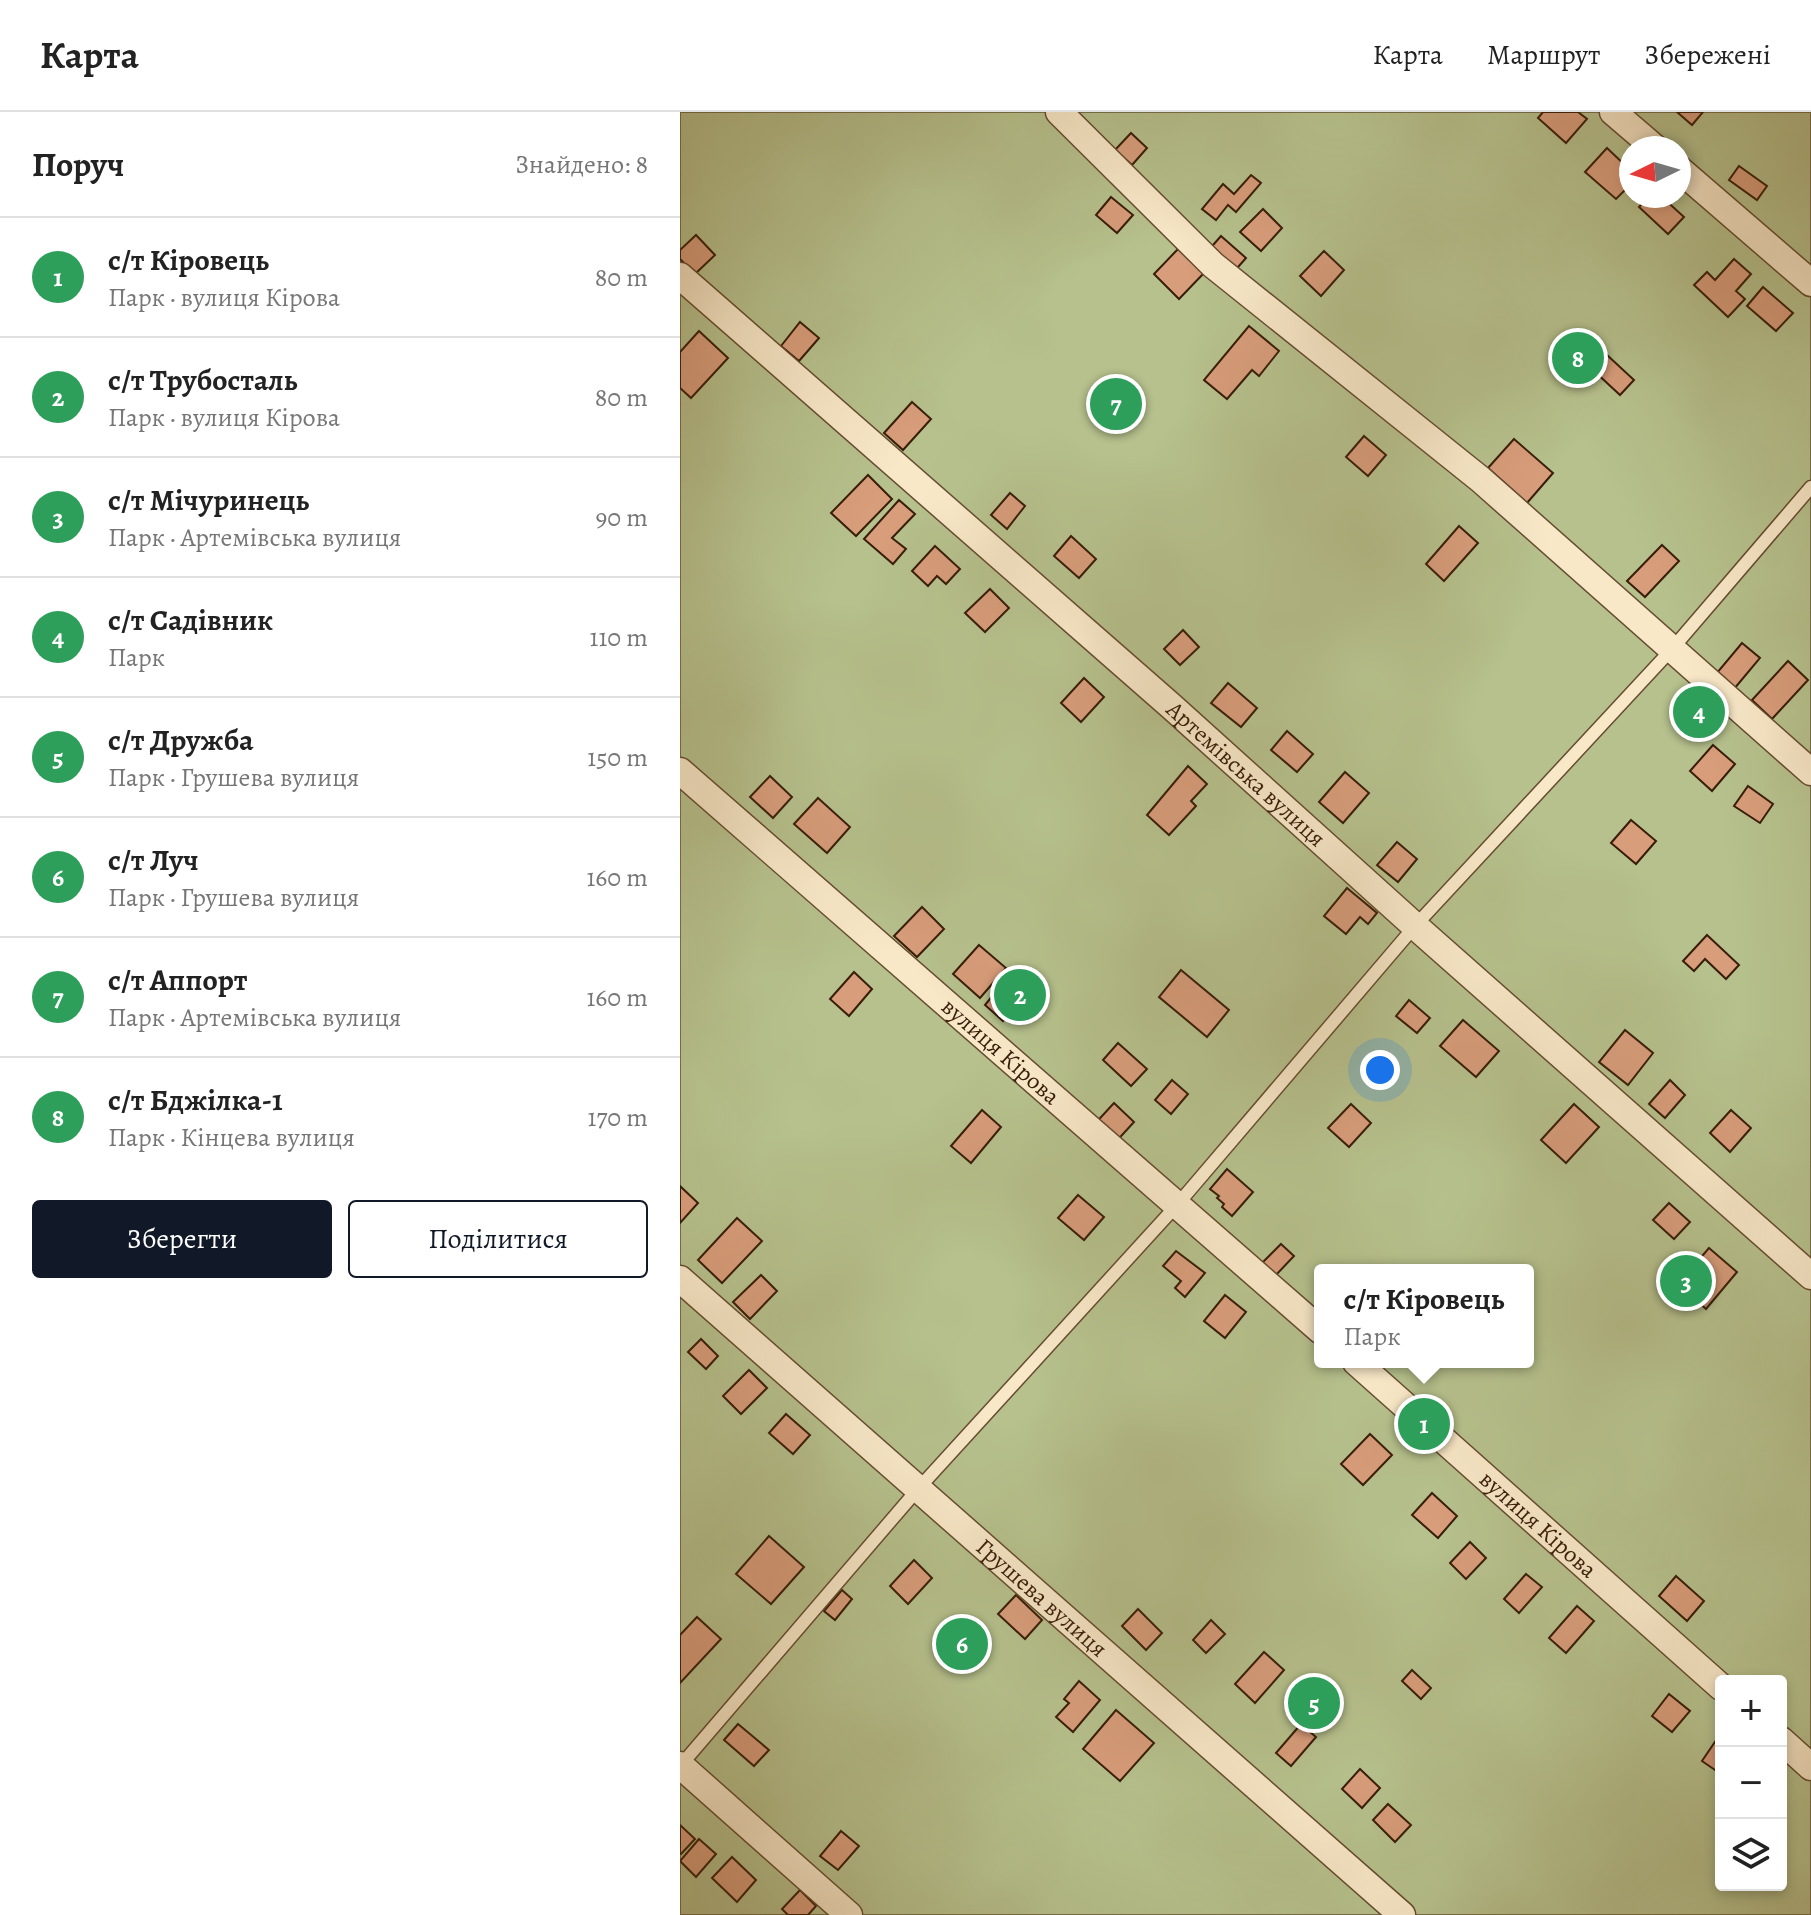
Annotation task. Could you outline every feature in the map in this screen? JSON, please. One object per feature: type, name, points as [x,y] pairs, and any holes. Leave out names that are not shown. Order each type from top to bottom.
[{"type":"street","points":[[1059,112],[1213,265],[1480,479],[1811,772]]},
{"type":"street","points":[[1613,112],[1641,136]]},
{"type":"street","points":[[1691,179],[1811,283]]},
{"type":"street","name":"Артемівська вулиця","points":[[680,276],[1171,706],[1811,1276]]},
{"type":"street","name":"вулиця Кірова","points":[[680,771],[1314,1325]]},
{"type":"street","name":"Грушева вулиця","points":[[680,1279],[1402,1915]]},
{"type":"street","name":"вулиця Кірова","points":[[1363,1368],[1715,1682]]},
{"type":"street","points":[[1787,1745],[1811,1767]]},
{"type":"street","points":[[680,1765],[849,1915]]},
{"type":"lane","points":[[680,1765],[918,1489],[1177,1205],[1415,926],[1672,649],[1811,487]]},
{"type":"green space","points":[[680,112],[1811,112],[1811,1915],[680,1915]]},
{"type":"building","points":[[1543,112],[1578,112],[1587,119],[1566,143],[1538,118]]},
{"type":"building","points":[[1677,112],[1703,112],[1692,125]]},
{"type":"building","points":[[1131,133],[1147,148],[1132,165],[1115,150]]},
{"type":"building","points":[[1607,148],[1619,159],[1619,196],[1616,199],[1585,172]]},
{"type":"building","points":[[1739,166],[1767,186],[1757,200],[1729,180]]},
{"type":"building","points":[[1251,175],[1261,183],[1236,212],[1228,205],[1216,220],[1202,209],[1223,184],[1234,194]]},
{"type":"building","points":[[1111,197],[1133,215],[1117,233],[1096,215]]},
{"type":"building","points":[[1640,208],[1674,208],[1684,217],[1668,234]]},
{"type":"building","points":[[1263,209],[1282,228],[1261,251],[1240,232]]},
{"type":"building","points":[[696,235],[715,255],[695,274],[680,259],[680,250]]},
{"type":"building","points":[[1221,236],[1246,258],[1231,275],[1206,253]]},
{"type":"building","points":[[1178,249],[1204,273],[1179,299],[1154,274]]},
{"type":"building","points":[[1324,251],[1344,270],[1321,296],[1300,276]]},
{"type":"building","points":[[1734,259],[1751,274],[1736,291],[1745,299],[1728,317],[1694,285],[1707,272],[1715,280]]},
{"type":"building","points":[[1763,287],[1793,313],[1776,331],[1747,306]]},
{"type":"building","points":[[800,322],[819,338],[799,361],[781,346]]},
{"type":"building","points":[[1249,326],[1279,351],[1259,376],[1252,370],[1227,399],[1204,380]]},
{"type":"building","points":[[699,331],[728,358],[691,398],[680,388],[680,352]]},
{"type":"building","points":[[1607,355],[1634,380],[1620,395],[1593,370]]},
{"type":"building","points":[[912,402],[931,419],[903,450],[884,433]]},
{"type":"building","points":[[1364,436],[1386,455],[1368,476],[1346,457]]},
{"type":"building","points":[[1514,439],[1553,473],[1527,503],[1488,468]]},
{"type":"building","points":[[868,475],[892,499],[856,536],[831,513]]},
{"type":"building","points":[[1010,493],[1025,506],[1007,529],[991,515]]},
{"type":"building","points":[[899,500],[915,514],[892,538],[906,549],[893,564],[864,539]]},
{"type":"building","points":[[1459,526],[1478,543],[1444,581],[1426,564]]},
{"type":"building","points":[[1071,536],[1096,559],[1079,578],[1054,556]]},
{"type":"building","points":[[1662,545],[1679,561],[1645,597],[1627,581]]},
{"type":"building","points":[[935,546],[960,569],[946,584],[937,576],[928,586],[912,571]]},
{"type":"building","points":[[990,589],[1009,608],[985,632],[965,613]]},
{"type":"building","points":[[1183,630],[1199,647],[1180,665],[1164,649]]},
{"type":"building","points":[[1742,643],[1760,658],[1734,689],[1716,674]]},
{"type":"building","points":[[1788,661],[1808,680],[1772,719],[1752,700]]},
{"type":"building","points":[[1084,678],[1104,697],[1081,722],[1061,703]]},
{"type":"building","points":[[1228,683],[1257,708],[1241,727],[1211,703]]},
{"type":"building","points":[[1287,731],[1313,754],[1297,772],[1271,750]]},
{"type":"building","points":[[1713,745],[1735,764],[1712,791],[1690,771]]},
{"type":"building","points":[[1188,766],[1207,784],[1191,801],[1196,806],[1169,835],[1147,815]]},
{"type":"building","points":[[1345,772],[1369,793],[1343,823],[1319,802]]},
{"type":"building","points":[[770,776],[792,797],[773,818],[750,797]]},
{"type":"building","points":[[1748,786],[1773,804],[1760,823],[1734,806]]},
{"type":"building","points":[[818,798],[850,827],[827,853],[794,824]]},
{"type":"building","points":[[1631,820],[1656,841],[1636,864],[1611,843]]},
{"type":"building","points":[[1397,842],[1417,859],[1398,882],[1377,865]]},
{"type":"building","points":[[1347,888],[1377,913],[1368,924],[1360,917],[1346,934],[1324,916]]},
{"type":"building","points":[[922,907],[944,929],[917,957],[894,936]]},
{"type":"building","points":[[1707,935],[1739,965],[1726,979],[1705,959],[1694,971],[1683,961]]},
{"type":"building","points":[[979,945],[1006,968],[980,998],[953,974]]},
{"type":"building","points":[[1181,970],[1229,1010],[1207,1037],[1159,997]]},
{"type":"building","points":[[854,972],[872,989],[849,1016],[830,999]]},
{"type":"building","points":[[1012,972],[1031,988],[1003,1021],[985,1005]]},
{"type":"building","points":[[1409,1000],[1430,1018],[1417,1033],[1396,1016]]},
{"type":"building","points":[[1463,1020],[1499,1051],[1476,1077],[1440,1046]]},
{"type":"building","points":[[1625,1030],[1653,1053],[1628,1085],[1599,1062]]},
{"type":"building","points":[[1118,1043],[1147,1069],[1131,1086],[1103,1060]]},
{"type":"building","points":[[1172,1080],[1188,1094],[1171,1114],[1155,1100]]},
{"type":"building","points":[[1670,1080],[1685,1095],[1665,1118],[1649,1104]]},
{"type":"building","points":[[1114,1103],[1134,1122],[1112,1146],[1091,1128]]},
{"type":"building","points":[[1351,1104],[1371,1123],[1349,1147],[1328,1128]]},
{"type":"building","points":[[1574,1104],[1599,1127],[1566,1163],[1541,1140]]},
{"type":"building","points":[[982,1110],[1001,1127],[971,1163],[951,1146]]},
{"type":"building","points":[[1731,1110],[1751,1128],[1730,1152],[1710,1133]]},
{"type":"building","points":[[1227,1169],[1253,1192],[1232,1216],[1222,1207],[1224,1204],[1217,1198],[1219,1196],[1210,1189]]},
{"type":"building","points":[[680,1186],[698,1203],[680,1223]]},
{"type":"building","points":[[1078,1195],[1104,1217],[1084,1240],[1058,1218]]},
{"type":"building","points":[[1669,1203],[1690,1222],[1674,1239],[1653,1220]]},
{"type":"building","points":[[737,1218],[762,1241],[722,1283],[698,1260]]},
{"type":"building","points":[[1281,1244],[1294,1256],[1275,1276],[1262,1263]]},
{"type":"building","points":[[1709,1248],[1737,1272],[1706,1309],[1678,1284]]},
{"type":"building","points":[[1176,1251],[1205,1273],[1185,1297],[1175,1288],[1181,1281],[1163,1266]]},
{"type":"building","points":[[761,1275],[777,1291],[750,1319],[733,1302]]},
{"type":"building","points":[[1225,1295],[1246,1312],[1225,1338],[1204,1321]]},
{"type":"building","points":[[701,1339],[718,1356],[706,1369],[688,1352]]},
{"type":"building","points":[[749,1370],[767,1388],[741,1414],[723,1396]]},
{"type":"building","points":[[786,1414],[810,1435],[793,1454],[769,1433]]},
{"type":"building","points":[[1370,1434],[1392,1455],[1363,1485],[1341,1464]]},
{"type":"building","points":[[1432,1493],[1457,1516],[1438,1538],[1412,1515]]},
{"type":"building","points":[[769,1536],[804,1567],[771,1604],[736,1574]]},
{"type":"building","points":[[1470,1542],[1486,1558],[1466,1579],[1450,1563]]},
{"type":"building","points":[[914,1560],[932,1578],[908,1604],[890,1586]]},
{"type":"building","points":[[1526,1574],[1542,1587],[1519,1613],[1504,1599]]},
{"type":"building","points":[[1676,1576],[1704,1601],[1687,1621],[1659,1596]]},
{"type":"building","points":[[842,1590],[852,1599],[835,1620],[824,1611]]},
{"type":"building","points":[[1016,1595],[1042,1620],[1025,1639],[998,1614]]},
{"type":"building","points":[[1577,1606],[1594,1621],[1566,1653],[1549,1638]]},
{"type":"building","points":[[1138,1609],[1162,1633],[1146,1650],[1122,1626]]},
{"type":"building","points":[[697,1617],[721,1639],[680,1683],[680,1635]]},
{"type":"building","points":[[1211,1620],[1225,1634],[1206,1653],[1193,1640]]},
{"type":"building","points":[[1264,1652],[1284,1670],[1255,1703],[1235,1684]]},
{"type":"building","points":[[1412,1670],[1431,1688],[1421,1699],[1402,1681]]},
{"type":"building","points":[[1079,1681],[1100,1700],[1073,1732],[1056,1717],[1069,1703],[1064,1699]]},
{"type":"building","points":[[1669,1694],[1690,1711],[1672,1732],[1652,1716]]},
{"type":"building","points":[[1116,1710],[1154,1743],[1120,1781],[1083,1749]]},
{"type":"building","points":[[738,1724],[769,1750],[754,1766],[724,1740]]},
{"type":"building","points":[[1301,1724],[1316,1737],[1291,1766],[1276,1753]]},
{"type":"building","points":[[1715,1742],[1715,1770],[1702,1761]]},
{"type":"building","points":[[1360,1769],[1380,1788],[1362,1808],[1342,1789]]},
{"type":"building","points":[[1388,1804],[1411,1825],[1395,1842],[1373,1820]]},
{"type":"building","points":[[680,1825],[695,1839],[681,1854],[680,1853]]},
{"type":"building","points":[[841,1831],[859,1846],[838,1870],[820,1856]]},
{"type":"building","points":[[699,1839],[716,1854],[696,1877],[680,1861]]},
{"type":"building","points":[[732,1857],[756,1880],[737,1902],[712,1878]]},
{"type":"building","points":[[800,1890],[816,1906],[808,1915],[788,1915],[782,1909]]},
{"type":"place","name":"с/т Бджілка-1","points":[[1578,358]]},
{"type":"place","name":"с/т Аппорт","points":[[1116,404]]},
{"type":"place","name":"с/т Садівник","points":[[1699,712]]},
{"type":"place","name":"с/т Трубосталь","points":[[1020,995]]},
{"type":"place","name":"с/т Мічуринець","points":[[1686,1281]]},
{"type":"place","name":"с/т Кіровець","points":[[1424,1424]]},
{"type":"place","name":"с/т Луч","points":[[962,1644]]},
{"type":"place","name":"с/т Дружба","points":[[1314,1703]]}]
